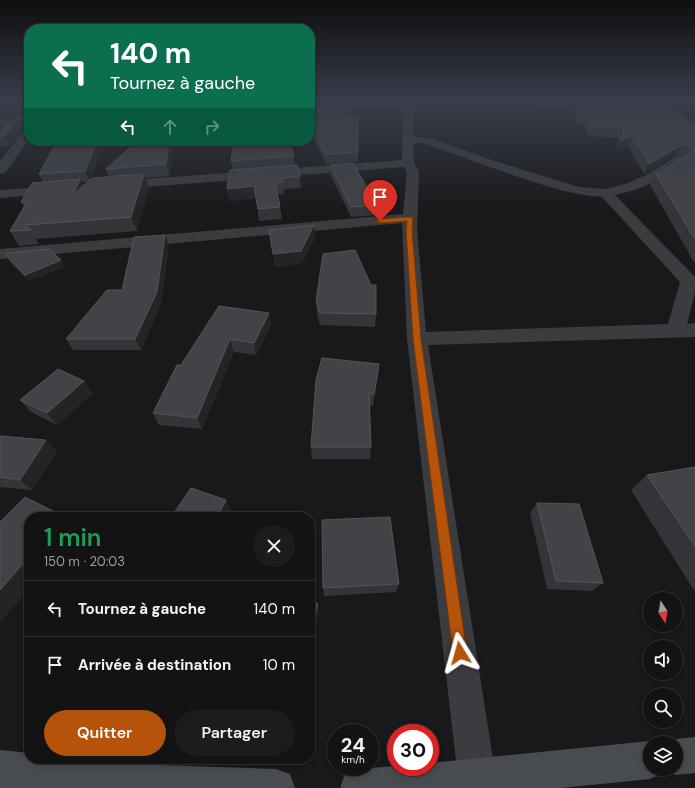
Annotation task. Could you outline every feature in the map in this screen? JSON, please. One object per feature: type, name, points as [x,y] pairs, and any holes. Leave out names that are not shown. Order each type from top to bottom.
[{"type":"main road","points":[[683,756],[695,755]]},
{"type":"main road","points":[[359,788],[477,778],[643,761]]},
{"type":"main road","points":[[0,769],[129,783],[276,788]]},
{"type":"street","points":[[0,170],[20,137]]},
{"type":"street","points":[[408,137],[407,146],[413,172],[409,230],[417,339],[477,778]]},
{"type":"street","points":[[102,186],[407,146],[416,139],[426,140],[488,163],[557,185],[580,191],[606,193],[630,187],[687,159]]},
{"type":"street","points":[[0,194],[71,189]]},
{"type":"street","points":[[417,339],[686,330],[692,282],[606,193]]},
{"type":"street","points":[[0,254],[410,218]]},
{"type":"path","points":[[407,146],[413,137]]},
{"type":"building","points":[[317,137],[358,137],[358,152],[325,154]]},
{"type":"building","points":[[622,137],[631,137],[621,140]]},
{"type":"building","points":[[633,137],[695,137],[695,239],[656,174],[662,172],[694,150],[692,145],[682,145],[649,164]]},
{"type":"building","points":[[54,146],[95,146],[85,171],[39,174]]},
{"type":"building","points":[[131,146],[168,146],[166,164],[106,169]]},
{"type":"building","points":[[233,146],[291,146],[294,156],[231,161]]},
{"type":"building","points":[[353,163],[377,205],[351,207],[330,165]]},
{"type":"building","points":[[297,165],[300,176],[282,178],[283,182],[275,183],[280,207],[258,209],[254,186],[227,189],[230,170]]},
{"type":"building","points":[[144,174],[131,217],[25,225],[31,230],[10,231],[27,202],[21,202],[32,183],[80,179],[73,195],[92,178]]},
{"type":"building","points":[[314,225],[301,251],[273,254],[269,230]]},
{"type":"building","points":[[165,235],[157,292],[135,339],[66,339],[107,290],[122,290],[134,237]]},
{"type":"building","points":[[49,249],[61,260],[25,275],[6,255],[7,253]]},
{"type":"building","points":[[355,250],[371,285],[376,285],[376,314],[320,313],[316,301],[323,254]]},
{"type":"building","points":[[219,306],[269,313],[254,343],[230,339],[197,418],[153,413],[177,365],[181,365]]},
{"type":"building","points":[[322,358],[379,364],[374,394],[369,393],[371,447],[311,447],[316,380]]},
{"type":"building","points":[[58,369],[84,381],[47,413],[20,400]]},
{"type":"building","points":[[0,436],[46,440],[20,480],[0,477]]},
{"type":"building","points":[[695,467],[695,546],[647,475]]},
{"type":"building","points":[[191,488],[226,500],[220,512],[174,512]]},
{"type":"building","points":[[25,497],[55,512],[24,512],[24,563],[0,590],[0,522]]},
{"type":"building","points":[[537,503],[579,504],[603,583],[556,581]]},
{"type":"building","points":[[390,517],[399,584],[323,588],[322,520]]},
{"type":"building","points":[[315,603],[318,604],[315,614]]},
{"type":"route","points":[[380,221],[410,218],[409,230],[417,339],[460,653]]}]
